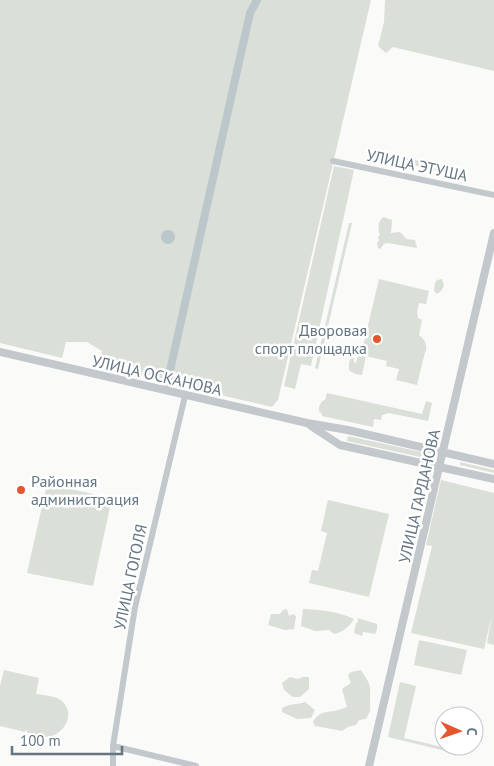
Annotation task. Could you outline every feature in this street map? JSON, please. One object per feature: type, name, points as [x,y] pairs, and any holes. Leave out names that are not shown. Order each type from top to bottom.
[{"type":"street","name":"УЛИЦА ЭТУША","points":[[333,161],[494,195]]},
{"type":"street","name":"УЛИЦА ГАРДАНОВА","points":[[369,766],[494,233]]},
{"type":"street","name":"УЛИЦА ОСКАНОВА","points":[[0,352],[186,396],[307,423],[348,430],[494,464]]},
{"type":"street","name":"УЛИЦА ГОГОЛЯ","points":[[113,766],[113,746],[135,607],[186,396]]},
{"type":"street","name":"УЛИЦА ОСКАНОВА","points":[[307,423],[340,445],[494,479]]},
{"type":"street","points":[[113,746],[196,766]]},
{"type":"shaded area","points":[[0,0],[371,0],[278,400],[272,407],[99,367],[102,351],[87,342],[66,342],[62,358],[0,343]]},
{"type":"shaded area","points":[[385,0],[494,0],[494,71],[393,47],[386,53],[378,46],[384,22]]},
{"type":"shaded area","points":[[401,157],[451,168],[450,173],[400,162]]},
{"type":"shaded area","points":[[334,166],[354,170],[311,366],[301,364],[295,389],[284,386]]},
{"type":"shaded area","points":[[383,217],[392,220],[391,233],[400,232],[406,239],[415,240],[417,248],[388,243],[384,244],[380,249],[378,248],[378,236],[380,236],[378,226]]},
{"type":"shaded area","points":[[349,223],[352,223],[318,369],[315,368]]},
{"type":"shaded area","points":[[165,230],[171,230],[175,237],[171,244],[165,244],[161,240],[161,234]]},
{"type":"shaded area","points":[[379,279],[429,291],[426,304],[419,303],[417,312],[418,318],[422,320],[419,335],[425,342],[426,351],[417,385],[396,380],[399,369],[386,366],[387,361],[366,356],[362,375],[355,374],[349,370],[349,362],[352,356],[356,363],[358,353],[362,351]]},
{"type":"shaded area","points":[[442,279],[444,286],[437,294],[434,291],[435,283],[437,280]]},
{"type":"shaded area","points":[[327,393],[422,414],[426,401],[432,403],[428,421],[389,413],[382,415],[381,420],[374,419],[373,427],[322,416],[319,407],[322,401],[325,400]]},
{"type":"shaded area","points":[[348,436],[426,453],[425,458],[347,441]]},
{"type":"shaded area","points":[[460,462],[494,470],[494,473],[460,465]]},
{"type":"shaded area","points":[[441,480],[494,493],[494,645],[487,643],[492,615],[484,649],[411,633],[432,546],[426,545]]},
{"type":"shaded area","points":[[47,484],[112,498],[93,586],[27,573]]},
{"type":"shaded area","points":[[328,500],[389,514],[369,597],[309,583],[312,570],[318,571],[327,533],[321,531]]},
{"type":"shaded area","points":[[287,609],[289,616],[293,614],[296,616],[294,629],[285,630],[268,625],[271,614],[280,614],[283,610]]},
{"type":"shaded area","points":[[303,609],[323,610],[354,619],[346,629],[334,634],[329,630],[315,631],[301,626]]},
{"type":"shaded area","points":[[358,618],[377,624],[375,634],[363,632],[362,636],[354,633]]},
{"type":"shaded area","points":[[419,640],[467,650],[461,675],[414,665]]},
{"type":"shaded area","points":[[4,670],[39,678],[36,694],[54,697],[63,702],[67,707],[68,719],[63,729],[47,737],[0,726],[0,686]]},
{"type":"shaded area","points":[[361,670],[370,687],[370,709],[366,719],[359,720],[356,725],[342,731],[315,726],[313,722],[318,715],[347,707],[342,689],[351,683],[348,675],[351,672]]},
{"type":"shaded area","points":[[290,677],[298,679],[309,677],[309,689],[300,697],[293,697],[284,690],[282,683]]},
{"type":"shaded area","points":[[400,682],[416,686],[404,738],[434,745],[434,748],[388,737]]},
{"type":"shaded area","points":[[305,702],[315,710],[311,718],[297,719],[282,712],[282,708],[285,706]]},
{"type":"waterway","points":[[167,384],[250,13],[257,0]]},
{"type":"place","name":"Дворовая спорт площадка","points":[[377,339]]},
{"type":"place","name":"Районная администрация","points":[[21,490]]}]
